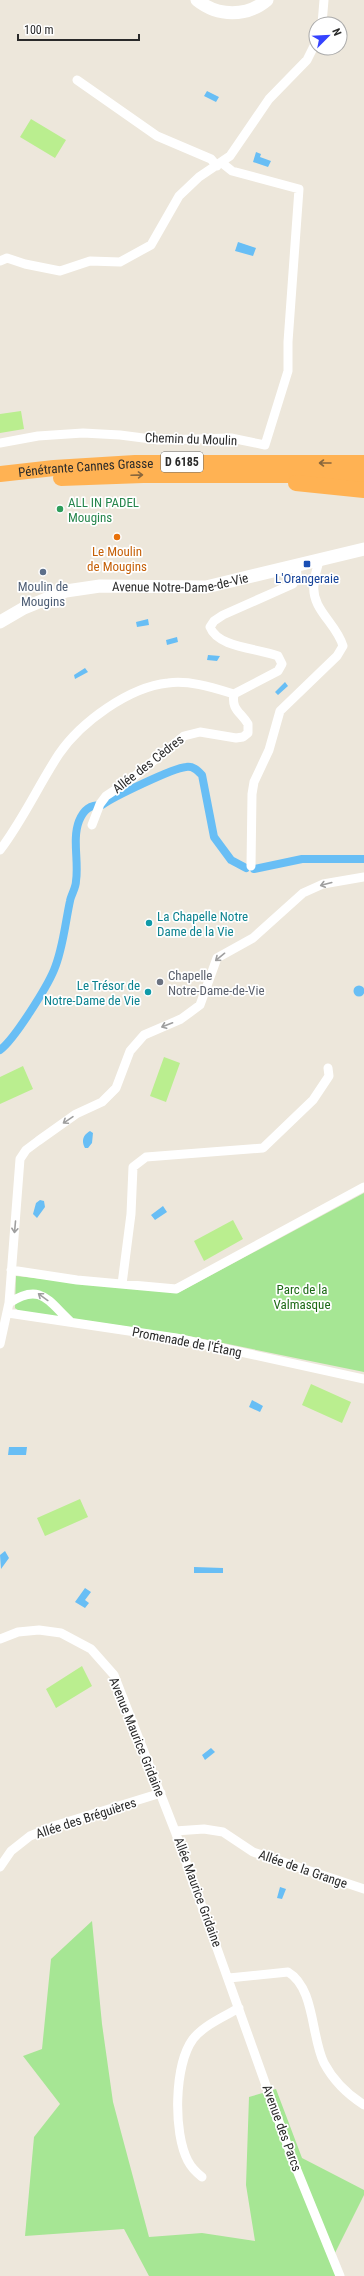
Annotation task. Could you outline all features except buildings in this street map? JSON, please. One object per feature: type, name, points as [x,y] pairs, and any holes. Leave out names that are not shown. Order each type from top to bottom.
[{"type":"highway","name":"Pénétrante Cannes Grasse","points":[[0,474],[54,468],[135,463],[363,466]]},
{"type":"highway","name":"Pénétrante Cannes Grasse","points":[[0,485],[55,478],[205,474],[363,466]]},
{"type":"highway","points":[[205,474],[364,490]]},
{"type":"main road","points":[[197,0],[212,9],[234,13],[252,10],[267,0]]},
{"type":"main road","name":"Avenue Notre-Dame-de-Vie","points":[[0,622],[43,600],[66,591],[100,586],[206,587],[364,549]]},
{"type":"street","points":[[323,16],[324,0]]},
{"type":"street","points":[[0,261],[7,258],[24,264],[60,271],[90,261],[120,262],[151,245],[179,196],[199,177],[230,156],[269,99],[307,60],[309,56]]},
{"type":"street","points":[[77,80],[157,136],[212,159],[219,164]]},
{"type":"street","name":"Chemin du Moulin","points":[[0,443],[38,436],[83,433],[120,435],[159,440],[231,438],[265,445],[288,371],[288,342],[299,189],[232,171],[219,164]]},
{"type":"street","points":[[251,866],[252,794],[254,782],[269,750],[280,711],[336,656],[343,646],[340,636],[316,602],[313,586],[319,561]]},
{"type":"street","points":[[0,850],[14,832],[59,754],[87,722],[144,687],[170,682],[197,685],[234,694],[271,677],[278,671],[282,664],[278,656],[221,641],[213,635],[210,627],[214,621],[223,615],[294,584],[297,575],[296,566]]},
{"type":"street","name":"Allée des Cèdres","points":[[92,825],[98,807],[106,796],[130,780],[184,736],[200,732],[232,738],[244,737],[249,729],[248,724],[236,711],[233,702],[234,694]]},
{"type":"street","points":[[0,1344],[4,1319],[9,1303],[20,1159],[26,1150],[76,1114],[102,1102],[116,1088],[130,1051],[144,1035],[182,1019],[200,1005],[217,958],[253,938],[303,893],[323,884],[364,877]]},
{"type":"street","points":[[122,1284],[131,1214],[133,1167],[146,1158],[263,1148],[313,1100],[329,1076],[328,1068]]},
{"type":"street","points":[[11,1270],[172,1290],[364,1187]]},
{"type":"street","points":[[9,1303],[28,1293],[39,1294],[71,1322]]},
{"type":"street","name":"Promenade de l'Étang","points":[[4,1319],[71,1322],[176,1338],[364,1379]]},
{"type":"street","name":"Avenue Maurice Gridaine","points":[[0,1638],[18,1632],[39,1630],[61,1633],[91,1649],[114,1675],[166,1807]]},
{"type":"street","name":"Allée des Bréguières","points":[[0,1867],[11,1851],[30,1836],[57,1825],[161,1793]]},
{"type":"street","name":"Allée Maurice Gridaine","points":[[166,1807],[229,1978]]},
{"type":"street","name":"Allée de la Grange","points":[[175,1831],[204,1829],[223,1832],[253,1852],[364,1889]]},
{"type":"street","points":[[229,1978],[288,1972],[297,1977],[303,1986],[306,1995],[316,2041],[324,2062],[334,2081],[350,2096],[364,2105]]},
{"type":"street","name":"Avenue des Parcs","points":[[229,1978],[292,2158],[340,2276]]},
{"type":"street","points":[[202,2177],[188,2163],[180,2134],[178,2098],[180,2076],[185,2057],[194,2038],[215,2022],[239,2008]]},
{"type":"green space","points":[[31,119],[66,140],[55,158],[20,137]]},
{"type":"green space","points":[[21,411],[24,429],[0,433],[0,414]]},
{"type":"green space","points":[[164,1057],[180,1063],[166,1102],[150,1096]]},
{"type":"green space","points":[[23,1066],[33,1089],[0,1104],[0,1077]]},
{"type":"green space","name":"Parc de la Valmasque","points":[[364,1193],[364,1372],[184,1335],[19,1311],[15,1308],[16,1276],[178,1293]]},
{"type":"green space","points":[[233,1220],[243,1239],[204,1261],[194,1241]]},
{"type":"green space","points":[[311,1384],[351,1402],[342,1423],[302,1405]]},
{"type":"green space","points":[[80,1499],[88,1517],[45,1536],[37,1518]]},
{"type":"green space","points":[[82,1666],[92,1686],[56,1708],[46,1689]]},
{"type":"green space","points":[[92,1921],[102,2024],[113,2102],[149,2237],[202,2233],[255,2241],[246,2185],[249,2097],[276,2089],[302,2158],[364,2190],[364,2195],[335,2253],[344,2276],[149,2276],[124,2229],[25,2236],[34,2137],[60,2104],[23,2056],[42,2049],[51,1959]]},
{"type":"water","points":[[207,91],[219,97],[216,102],[204,96]]},
{"type":"water","points":[[256,152],[261,154],[260,157],[271,161],[268,167],[253,162]]},
{"type":"water","points":[[238,242],[256,248],[253,256],[235,251]]},
{"type":"water","points":[[148,619],[149,625],[137,627],[136,622]]},
{"type":"water","points":[[177,637],[178,642],[167,645],[166,640]]},
{"type":"water","points":[[208,655],[220,656],[217,661],[207,660]]},
{"type":"water","points":[[85,668],[88,672],[75,679],[74,675]]},
{"type":"water","points":[[285,682],[288,686],[278,695],[275,692]]},
{"type":"water","points":[[357,986],[361,986],[363,987],[363,995],[357,996],[354,993],[354,989]]},
{"type":"water","points":[[90,1131],[93,1133],[92,1143],[88,1148],[85,1148],[83,1138]]},
{"type":"water","points":[[40,1200],[44,1201],[45,1207],[37,1218],[33,1214],[36,1203]]},
{"type":"water","points":[[163,1206],[167,1212],[155,1220],[151,1215]]},
{"type":"water","points":[[252,1400],[263,1406],[260,1412],[249,1407]]},
{"type":"water","points":[[9,1447],[27,1447],[26,1455],[8,1455]]},
{"type":"water","points":[[5,1551],[9,1558],[1,1569],[0,1555]]},
{"type":"water","points":[[194,1567],[223,1568],[223,1573],[194,1573]]},
{"type":"water","points":[[85,1588],[91,1592],[85,1600],[89,1603],[85,1608],[75,1602]]},
{"type":"water","points":[[211,1748],[215,1752],[205,1760],[202,1755]]},
{"type":"water","points":[[280,1887],[286,1889],[282,1899],[277,1898]]},
{"type":"waterway","points":[[0,1050],[13,1036],[30,1013],[50,978],[57,962],[71,899],[76,884],[77,828],[81,817],[88,808],[102,805],[169,772],[186,767],[193,768],[202,775],[214,837],[231,860],[246,868]]},
{"type":"waterway","points":[[254,869],[302,859],[364,859]]},
{"type":"place","name":"ALL IN PADEL Mougins","points":[[60,509]]},
{"type":"place","name":"Le Moulin de Mougins","points":[[117,537]]},
{"type":"place","name":"L'Orangeraie","points":[[307,564]]},
{"type":"place","name":"Moulin de Mougins","points":[[43,572]]},
{"type":"place","name":"La Chapelle Notre Dame de la Vie","points":[[149,923]]},
{"type":"place","name":"Chapelle Notre-Dame-de-Vie","points":[[160,982]]},
{"type":"place","name":"Le Trésor de Notre-Dame de Vie","points":[[148,992]]}]
